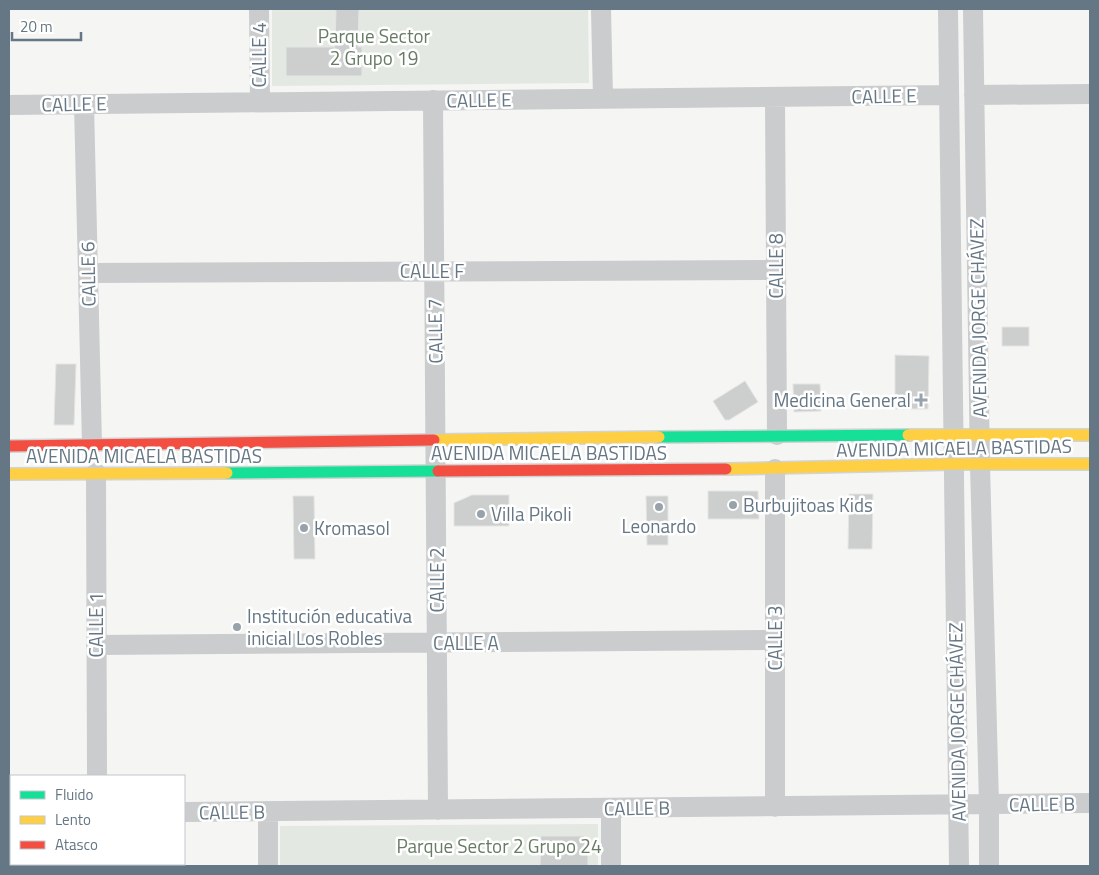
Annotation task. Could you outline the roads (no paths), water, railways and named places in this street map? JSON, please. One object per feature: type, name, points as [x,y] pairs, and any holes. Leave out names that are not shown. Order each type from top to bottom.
[{"type":"street","name":"CALLE 4","points":[[259,9],[260,102]]},
{"type":"street","points":[[601,9],[603,98]]},
{"type":"street","name":"AVENIDA JORGE CHÁVEZ","points":[[948,9],[958,866]]},
{"type":"street","name":"AVENIDA JORGE CHÁVEZ","points":[[973,9],[980,465],[989,866]]},
{"type":"street","points":[[974,95],[1090,94]]},
{"type":"street","name":"CALLE E","points":[[9,104],[949,95]]},
{"type":"street","name":"CALLE 8","points":[[775,97],[777,435]]},
{"type":"street","name":"CALLE 7","points":[[433,100],[437,471]]},
{"type":"street","name":"CALLE 6","points":[[84,104],[92,444]]},
{"type":"street","name":"CALLE F","points":[[88,273],[776,270]]},
{"type":"street","name":"AVENIDA MICAELA BASTIDAS","points":[[9,446],[777,435],[1090,435]]},
{"type":"street","name":"AVENIDA MICAELA BASTIDAS","points":[[9,474],[775,469],[954,464],[1090,464]]},
{"type":"street","name":"CALLE 3","points":[[775,469],[775,806]]},
{"type":"street","name":"CALLE 2","points":[[437,471],[438,810]]},
{"type":"street","name":"CALLE 1","points":[[96,473],[97,775]]},
{"type":"street","name":"CALLE A","points":[[96,645],[776,640]]},
{"type":"street","name":"CALLE B","points":[[185,812],[1090,803]]},
{"type":"street","points":[[611,808],[611,866]]},
{"type":"street","points":[[268,812],[268,866]]},
{"type":"place","name":"Medicina General","points":[[921,400]]},
{"type":"place","name":"Burbujitoas Kids","points":[[733,505]]},
{"type":"place","name":"Leonardo","points":[[659,507]]},
{"type":"place","name":"Villa Pikoli","points":[[481,514]]},
{"type":"place","name":"Kromasol","points":[[304,528]]},
{"type":"place","name":"Institución educativa inicial Los Robles","points":[[237,627]]},
{"type":"park label","name":"Parque Sector 2 Grupo 19","points":[[374,47]]},
{"type":"park label","name":"Parque Sector 2 Grupo 24","points":[[499,846]]}]
